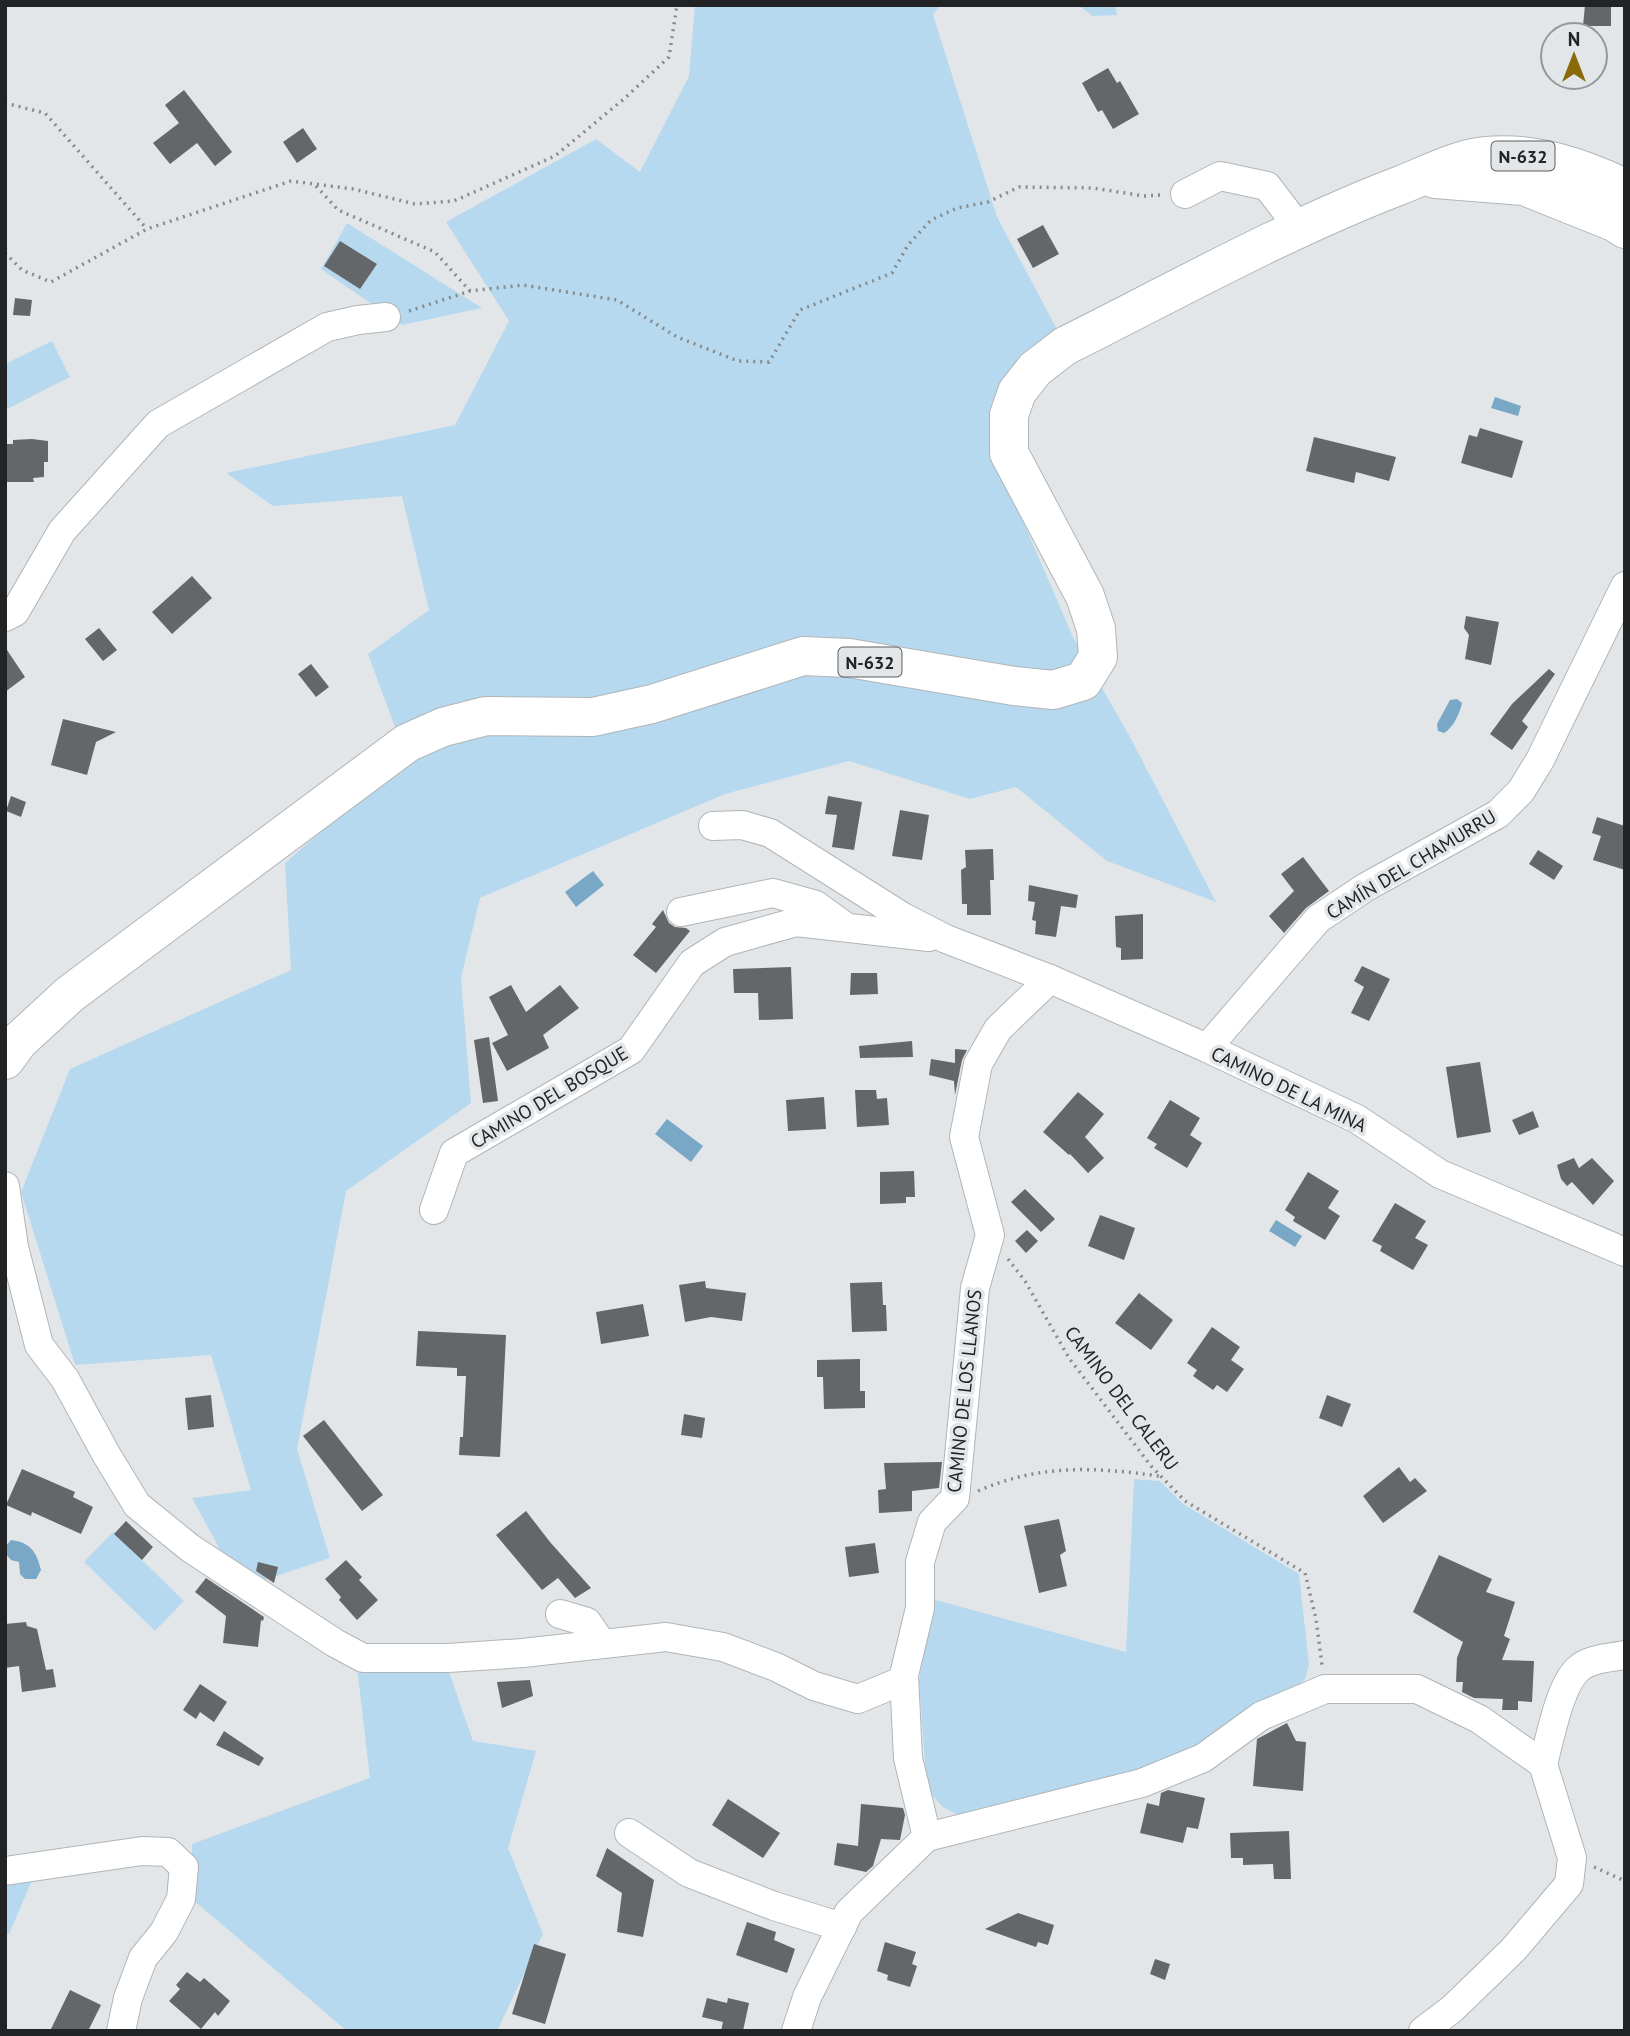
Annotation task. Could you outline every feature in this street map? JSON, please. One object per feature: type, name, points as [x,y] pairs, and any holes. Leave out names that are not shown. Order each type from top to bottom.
[{"type":"highway","name":"N-632","points":[[5,1060],[19,1041],[69,994],[407,743],[443,727],[486,716],[593,717],[652,704],[803,656],[849,659],[1053,690],[1083,681],[1098,657],[1096,629],[1085,596],[1009,453],[1009,415],[1017,392],[1035,369],[1065,346],[1347,205],[1461,160],[1488,156],[1521,156],[1575,166],[1625,188]]},
{"type":"highway","points":[[1575,166],[1603,164],[1625,156]]},
{"type":"highway","name":"N-632","points":[[1419,178],[1524,186],[1614,222],[1625,229]]},
{"type":"highway","points":[[1524,186],[1610,203],[1625,200]]},
{"type":"street","points":[[1185,194],[1220,176],[1267,186],[1300,229]]},
{"type":"street","points":[[5,617],[15,612],[62,531],[159,424],[327,327],[386,317]]},
{"type":"street","name":"CAMÍN DEL CHAMURRU","points":[[1207,1048],[1318,919],[1366,887],[1498,814],[1521,791],[1625,586]]},
{"type":"street","points":[[713,826],[742,825],[769,833],[903,917],[946,939]]},
{"type":"street","points":[[681,912],[774,893],[816,905],[847,928]]},
{"type":"street","name":"CAMINO DEL BOSQUE","points":[[434,1210],[454,1153],[631,1050],[691,963],[725,942],[796,922],[946,939]]},
{"type":"street","name":"CAMINO DE LA MINA","points":[[946,939],[1050,979],[1207,1048],[1357,1119],[1440,1174],[1625,1252]]},
{"type":"street","points":[[990,1235],[964,1136],[978,1064],[998,1029],[1050,979]]},
{"type":"street","points":[[5,1186],[14,1247],[39,1345],[65,1379],[137,1505],[190,1548],[335,1643],[363,1658],[448,1658],[523,1653],[666,1637],[723,1647],[776,1667],[814,1686],[858,1699],[904,1680]]},
{"type":"street","name":"CAMINO DE LOS LLANOS","points":[[927,1838],[908,1758],[904,1680],[920,1608],[920,1562],[932,1522],[955,1499],[975,1287],[990,1235]]},
{"type":"street","points":[[560,1614],[587,1622],[601,1644]]},
{"type":"street","points":[[1423,2031],[1452,2009],[1513,1950],[1569,1884],[1572,1858],[1543,1764],[1562,1697],[1577,1670],[1593,1660],[1625,1655]]},
{"type":"street","points":[[796,2031],[807,1997],[849,1912],[927,1838],[1142,1783],[1203,1758],[1261,1716],[1325,1689],[1417,1689],[1479,1719],[1543,1764]]},
{"type":"street","points":[[629,1833],[689,1873],[774,1906],[842,1927]]},
{"type":"street","points":[[5,1871],[142,1851],[168,1852],[184,1867],[181,1899],[164,1932],[143,1958],[128,1998],[121,2031]]},
{"type":"path","points":[[5,253],[22,270],[51,282],[146,229],[291,181],[353,189],[415,204],[454,201],[555,156],[625,98],[669,57],[677,5]]},
{"type":"path","points":[[5,103],[45,113],[146,229]]},
{"type":"path","points":[[315,184],[338,210],[435,252],[470,291]]},
{"type":"path","points":[[386,317],[470,291],[523,285],[617,300],[677,337],[738,360],[768,362],[800,310],[892,272],[908,245],[931,220],[957,208],[988,202],[1019,187],[1093,188],[1144,196],[1185,194]]},
{"type":"path","name":"CAMINO DEL CALERU","points":[[990,1235],[1025,1281],[1069,1358],[1161,1476],[1185,1501],[1305,1573],[1325,1689]]},
{"type":"path","points":[[955,1499],[1002,1480],[1043,1471],[1075,1468],[1161,1476]]},
{"type":"path","points":[[1572,1858],[1625,1881]]},
{"type":"shaded area","points":[[695,5],[940,5],[933,15],[997,217],[1058,331],[1000,468],[1073,637],[1130,737],[1216,902],[1107,861],[1016,787],[970,799],[849,761],[725,794],[480,898],[461,978],[471,1103],[346,1191],[297,1449],[330,1558],[241,1588],[192,1498],[251,1490],[211,1355],[75,1365],[21,1192],[70,1069],[291,970],[285,863],[406,757],[368,654],[429,610],[402,496],[273,506],[226,473],[455,425],[509,321],[446,222],[596,139],[640,172],[689,76]]},
{"type":"shaded area","points":[[1078,5],[1115,5],[1117,15],[1093,16]]},
{"type":"shaded area","points":[[347,223],[482,308],[402,325],[321,269]]},
{"type":"shaded area","points":[[52,341],[70,377],[5,410],[5,364]]},
{"type":"shaded area","points":[[1495,397],[1521,406],[1518,416],[1491,408]]},
{"type":"shaded area","points":[[1457,699],[1462,703],[1456,720],[1444,733],[1438,731],[1437,724],[1450,700]]},
{"type":"shaded area","points":[[593,871],[604,885],[576,907],[565,892]]},
{"type":"shaded area","points":[[667,1119],[703,1146],[691,1162],[655,1134]]},
{"type":"shaded area","points":[[1276,1220],[1302,1236],[1295,1247],[1269,1231]]},
{"type":"shaded area","points":[[1134,1479],[1160,1481],[1183,1504],[1299,1574],[1309,1665],[1305,1679],[1296,1688],[1191,1752],[962,1817],[944,1808],[927,1790],[919,1681],[932,1599],[1126,1652]]},
{"type":"shaded area","points":[[113,1532],[184,1601],[155,1631],[84,1562]]},
{"type":"shaded area","points":[[11,1540],[23,1543],[35,1553],[41,1570],[36,1579],[25,1579],[20,1574],[19,1562],[11,1560],[6,1554],[5,1547]]},
{"type":"shaded area","points":[[447,1666],[473,1741],[536,1751],[508,1848],[543,1934],[497,2031],[347,2031],[192,1899],[192,1844],[370,1778],[357,1667]]},
{"type":"shaded area","points":[[34,1876],[9,1934],[5,1935],[5,1881]]},
{"type":"building","points":[[1585,5],[1611,5],[1611,26],[1609,21],[1583,21]]},
{"type":"building","points":[[1108,68],[1117,83],[1120,81],[1139,114],[1113,129],[1102,110],[1098,112],[1082,83]]},
{"type":"building","points":[[184,90],[232,152],[215,166],[197,143],[170,164],[153,143],[179,123],[165,105]]},
{"type":"building","points":[[303,128],[317,149],[297,163],[283,142]]},
{"type":"building","points":[[1043,225],[1059,254],[1033,268],[1017,239]]},
{"type":"building","points":[[340,241],[377,264],[360,289],[324,266]]},
{"type":"building","points":[[15,298],[32,300],[30,316],[13,315]]},
{"type":"building","points":[[1480,428],[1523,441],[1512,478],[1461,463],[1469,435],[1477,437]]},
{"type":"building","points":[[1314,437],[1396,457],[1389,481],[1356,472],[1354,483],[1306,471]]},
{"type":"building","points":[[13,440],[48,441],[48,462],[44,462],[44,477],[33,478],[34,482],[5,482],[5,444],[13,444]]},
{"type":"building","points":[[192,576],[212,598],[172,634],[152,612]]},
{"type":"building","points":[[1466,616],[1499,622],[1491,665],[1465,659],[1469,635],[1464,628]]},
{"type":"building","points":[[99,628],[117,650],[103,661],[85,639]]},
{"type":"building","points":[[5,647],[25,677],[5,692]]},
{"type":"building","points":[[311,664],[329,687],[316,697],[298,674]]},
{"type":"building","points":[[1549,669],[1555,674],[1522,721],[1528,727],[1512,750],[1490,734],[1512,704]]},
{"type":"building","points":[[63,719],[116,732],[96,742],[87,775],[51,765]]},
{"type":"building","points":[[11,796],[26,802],[21,817],[6,811]]},
{"type":"building","points":[[828,796],[862,802],[854,850],[832,847],[837,815],[825,814]]},
{"type":"building","points":[[900,810],[929,815],[922,860],[892,856]]},
{"type":"building","points":[[1597,817],[1625,826],[1625,870],[1593,860],[1601,836],[1592,833]]},
{"type":"building","points":[[993,849],[991,915],[967,915],[967,904],[962,904],[961,870],[966,867],[965,850]]},
{"type":"building","points":[[1538,850],[1563,866],[1554,880],[1529,864]]},
{"type":"building","points":[[1303,857],[1329,891],[1306,908],[1284,933],[1269,916],[1294,891],[1281,874]]},
{"type":"building","points":[[1029,885],[1078,895],[1076,908],[1061,906],[1056,937],[1035,934],[1036,921],[1032,920],[1035,902],[1028,901]]},
{"type":"building","points":[[663,910],[669,923],[690,931],[656,973],[633,955],[656,927],[652,924]]},
{"type":"building","points":[[1143,914],[1143,959],[1121,960],[1121,948],[1116,947],[1115,916]]},
{"type":"building","points":[[1362,966],[1390,979],[1369,1021],[1351,1013],[1364,987],[1354,981]]},
{"type":"building","points":[[791,967],[793,1019],[759,1020],[758,993],[734,993],[733,969]]},
{"type":"building","points":[[851,973],[877,973],[878,994],[850,995]]},
{"type":"building","points":[[511,985],[526,1012],[560,985],[579,1008],[543,1035],[549,1048],[507,1071],[492,1043],[508,1035],[489,997]]},
{"type":"building","points":[[489,1037],[498,1101],[483,1103],[474,1040]]},
{"type":"building","points":[[912,1041],[913,1057],[860,1058],[859,1046]]},
{"type":"building","points":[[955,1049],[967,1050],[962,1060],[955,1095],[954,1081],[929,1075],[931,1059],[955,1063]]},
{"type":"building","points":[[1480,1062],[1491,1132],[1457,1138],[1446,1067]]},
{"type":"building","points":[[855,1090],[876,1090],[877,1099],[887,1098],[889,1125],[857,1127]]},
{"type":"building","points":[[1078,1092],[1104,1114],[1085,1137],[1104,1158],[1088,1173],[1043,1132]]},
{"type":"building","points":[[824,1097],[826,1129],[788,1131],[786,1100]]},
{"type":"building","points":[[1170,1100],[1200,1118],[1190,1135],[1202,1143],[1187,1168],[1154,1148],[1157,1144],[1147,1138]]},
{"type":"building","points":[[1533,1111],[1539,1127],[1519,1135],[1512,1120]]},
{"type":"building","points":[[1574,1158],[1579,1168],[1592,1158],[1614,1181],[1593,1205],[1572,1182],[1567,1186],[1561,1179],[1557,1165]]},
{"type":"building","points":[[914,1171],[915,1197],[906,1197],[906,1203],[880,1204],[880,1172]]},
{"type":"building","points":[[1308,1172],[1339,1191],[1328,1208],[1340,1216],[1325,1240],[1293,1221],[1295,1217],[1285,1210]]},
{"type":"building","points":[[1025,1189],[1055,1219],[1041,1232],[1011,1202]]},
{"type":"building","points":[[1395,1203],[1426,1221],[1415,1238],[1428,1245],[1413,1270],[1380,1251],[1382,1246],[1372,1241]]},
{"type":"building","points":[[1100,1215],[1135,1228],[1124,1260],[1088,1246]]},
{"type":"building","points":[[1027,1230],[1038,1241],[1026,1253],[1015,1241]]},
{"type":"building","points":[[705,1281],[706,1288],[746,1293],[742,1321],[711,1317],[685,1322],[679,1285]]},
{"type":"building","points":[[882,1282],[887,1331],[852,1332],[850,1283]]},
{"type":"building","points":[[1139,1293],[1173,1320],[1151,1350],[1115,1323]]},
{"type":"building","points":[[643,1304],[649,1336],[601,1344],[596,1312]]},
{"type":"building","points":[[1212,1327],[1240,1347],[1231,1360],[1244,1369],[1227,1392],[1217,1385],[1213,1390],[1193,1376],[1197,1370],[1187,1363]]},
{"type":"building","points":[[418,1331],[506,1335],[500,1457],[459,1455],[460,1437],[463,1437],[466,1376],[457,1376],[457,1368],[416,1366]]},
{"type":"building","points":[[860,1359],[860,1391],[865,1391],[865,1408],[824,1409],[823,1377],[817,1377],[817,1360]]},
{"type":"building","points":[[211,1395],[214,1427],[188,1430],[185,1398]]},
{"type":"building","points":[[1327,1395],[1351,1404],[1342,1427],[1319,1418]]},
{"type":"building","points":[[684,1414],[705,1418],[702,1438],[681,1435]]},
{"type":"building","points":[[324,1420],[383,1495],[362,1511],[303,1436]]},
{"type":"building","points":[[942,1462],[939,1488],[912,1491],[912,1511],[879,1513],[878,1490],[886,1489],[884,1463]]},
{"type":"building","points":[[1399,1467],[1410,1482],[1415,1478],[1427,1491],[1383,1523],[1363,1496]]},
{"type":"building","points":[[22,1469],[75,1492],[73,1497],[93,1507],[81,1534],[32,1512],[31,1516],[6,1505]]},
{"type":"building","points":[[526,1511],[591,1588],[575,1598],[558,1578],[542,1590],[496,1535]]},
{"type":"building","points":[[1059,1519],[1066,1551],[1060,1555],[1067,1586],[1039,1593],[1024,1526]]},
{"type":"building","points":[[126,1521],[153,1547],[142,1560],[114,1534]]},
{"type":"building","points":[[875,1543],[879,1573],[849,1577],[845,1547]]},
{"type":"building","points":[[1439,1555],[1492,1579],[1486,1592],[1515,1602],[1504,1636],[1510,1639],[1502,1660],[1534,1661],[1532,1702],[1518,1701],[1518,1710],[1502,1710],[1503,1699],[1474,1698],[1462,1692],[1463,1682],[1456,1682],[1457,1658],[1463,1642],[1413,1612]]},
{"type":"building","points":[[346,1560],[362,1577],[359,1580],[378,1600],[357,1620],[325,1579]]},
{"type":"building","points":[[258,1562],[278,1567],[274,1583],[256,1571]]},
{"type":"building","points":[[206,1578],[264,1617],[263,1621],[261,1620],[258,1647],[223,1643],[226,1616],[195,1592]]},
{"type":"building","points":[[26,1622],[27,1626],[37,1629],[46,1670],[53,1669],[56,1687],[22,1692],[19,1666],[5,1668],[5,1624]]},
{"type":"building","points":[[530,1680],[533,1696],[502,1708],[497,1682]]},
{"type":"building","points":[[200,1684],[227,1702],[214,1722],[200,1712],[196,1719],[183,1710]]},
{"type":"building","points":[[1287,1723],[1296,1741],[1306,1742],[1303,1791],[1253,1786],[1257,1739]]},
{"type":"building","points":[[224,1731],[264,1758],[259,1766],[216,1745]]},
{"type":"building","points":[[1168,1790],[1205,1798],[1198,1829],[1187,1827],[1183,1843],[1140,1833],[1147,1803],[1159,1806],[1161,1793]]},
{"type":"building","points":[[728,1799],[780,1833],[763,1858],[712,1825]]},
{"type":"building","points":[[861,1804],[903,1808],[905,1815],[900,1840],[881,1839],[873,1866],[866,1872],[834,1865],[837,1843],[858,1846]]},
{"type":"building","points":[[1289,1831],[1291,1879],[1274,1879],[1273,1864],[1243,1865],[1243,1858],[1231,1858],[1230,1833]]},
{"type":"building","points":[[607,1848],[654,1880],[643,1937],[617,1932],[622,1893],[596,1876]]},
{"type":"building","points":[[1018,1913],[1054,1925],[1048,1945],[1038,1942],[1036,1947],[985,1929]]},
{"type":"building","points":[[747,1922],[776,1932],[774,1940],[795,1949],[787,1973],[736,1955]]},
{"type":"building","points":[[885,1942],[916,1952],[912,1964],[917,1966],[910,1987],[887,1980],[888,1975],[877,1971]]},
{"type":"building","points":[[534,1944],[566,1954],[545,2024],[512,2014]]},
{"type":"building","points":[[1155,1959],[1170,1964],[1165,1980],[1150,1974]]},
{"type":"building","points":[[187,1972],[200,1982],[204,1978],[230,2001],[218,2016],[215,2012],[201,2029],[169,2001],[180,1989],[176,1985]]},
{"type":"building","points":[[70,1990],[101,2005],[88,2031],[50,2031]]},
{"type":"building","points":[[707,1998],[727,2003],[728,1998],[749,2003],[743,2031],[721,2031],[723,2022],[702,2017]]}]
